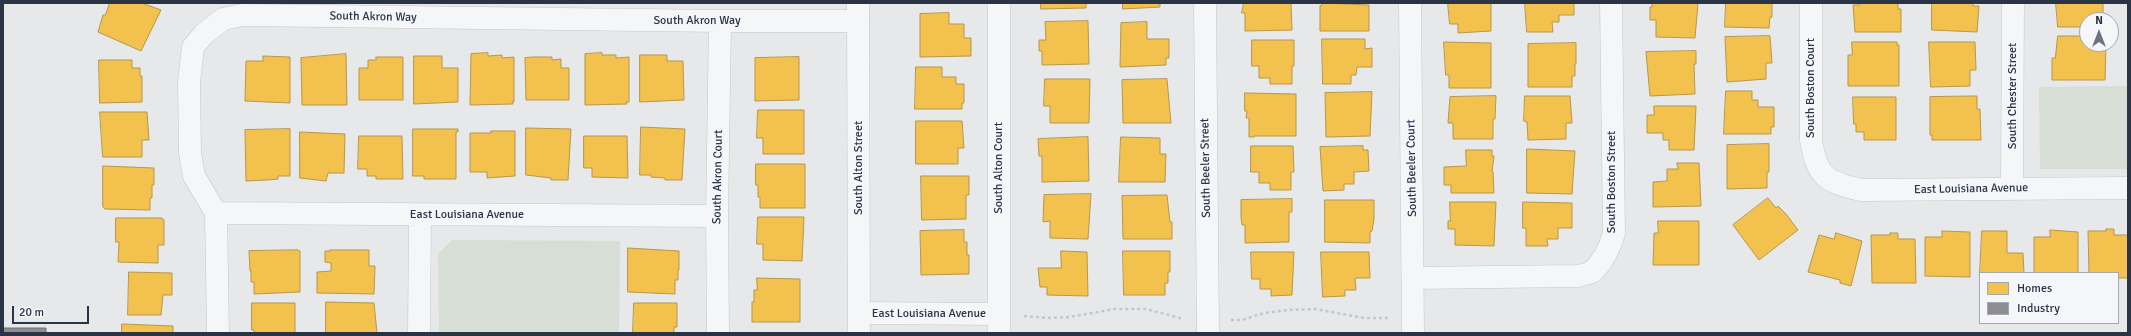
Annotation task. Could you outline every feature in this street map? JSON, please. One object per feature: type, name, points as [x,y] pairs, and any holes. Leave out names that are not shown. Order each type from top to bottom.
[{"type":"street","name":"South Alton Court","points":[[999,3],[999,324]]},
{"type":"street","name":"South Beeler Street","points":[[1204,3],[1208,333]]},
{"type":"street","name":"South Beeler Court","points":[[1410,3],[1413,278],[1412,333]]},
{"type":"street","name":"South Boston Street","points":[[1413,278],[1577,276],[1591,272],[1602,260],[1610,246],[1614,234],[1611,3]]},
{"type":"street","name":"South Boston Court","points":[[1811,3],[1811,140],[1813,155],[1820,172]]},
{"type":"street","name":"South Chester Street","points":[[2012,188],[2013,3]]},
{"type":"street","name":"South Akron Way","points":[[218,333],[216,213],[194,176],[190,153],[189,82],[193,47],[204,34],[223,19],[242,16],[720,22],[858,12]]},
{"type":"street","name":"South Alton Street","points":[[858,12],[859,323]]},
{"type":"street","name":"South Akron Court","points":[[718,333],[717,216],[720,22]]},
{"type":"street","name":"East Louisiana Avenue","points":[[1820,172],[1836,184],[1861,190],[2128,188]]},
{"type":"street","name":"East Louisiana Avenue","points":[[216,213],[717,216]]},
{"type":"street","points":[[419,333],[420,215]]},
{"type":"street","name":"East Louisiana Avenue","points":[[859,323],[999,324]]},
{"type":"shaded area","points":[[2128,86],[2128,169],[2040,169],[2039,87]]},
{"type":"shaded area","points":[[452,240],[620,241],[619,333],[439,333],[438,254]]},
{"type":"building: Homes","points":[[110,3],[142,3],[161,10],[141,51],[98,32],[103,15],[105,15]]},
{"type":"building: Homes","points":[[1041,3],[1086,3],[1086,8],[1041,9]]},
{"type":"building: Homes","points":[[1123,3],[1160,3],[1160,7],[1123,9]]},
{"type":"building: Homes","points":[[1244,3],[1291,3],[1292,30],[1245,31],[1245,13],[1242,13]]},
{"type":"building: Homes","points":[[1322,3],[1369,5],[1369,31],[1320,31],[1320,6]]},
{"type":"building: Homes","points":[[1448,3],[1491,3],[1491,31],[1458,33],[1458,24],[1450,24]]},
{"type":"building: Homes","points":[[1525,3],[1574,3],[1574,15],[1559,15],[1559,22],[1552,22],[1553,32],[1527,32]]},
{"type":"building: Homes","points":[[1652,3],[1698,3],[1695,38],[1656,37],[1656,20],[1650,20],[1650,7],[1652,7]]},
{"type":"building: Homes","points":[[1726,3],[1772,3],[1772,17],[1770,17],[1769,28],[1725,27]]},
{"type":"building: Homes","points":[[1859,3],[1898,3],[1898,9],[1901,9],[1901,32],[1855,32],[1853,5],[1859,5]]},
{"type":"building: Homes","points":[[1932,3],[1973,3],[1973,6],[1979,6],[1977,32],[1932,30]]},
{"type":"building: Homes","points":[[2056,3],[2103,4],[2103,12],[2079,12],[2079,27],[2058,27]]},
{"type":"building: Homes","points":[[949,13],[949,24],[964,24],[964,38],[971,38],[971,56],[920,57],[920,14]]},
{"type":"building: Homes","points":[[1088,21],[1089,64],[1042,65],[1042,51],[1039,51],[1039,40],[1046,40],[1045,22]]},
{"type":"building: Homes","points":[[1147,22],[1147,39],[1169,39],[1169,58],[1166,58],[1166,65],[1120,67],[1121,23]]},
{"type":"building: Homes","points":[[1770,36],[1772,63],[1766,63],[1766,79],[1727,82],[1725,37]]},
{"type":"building: Homes","points":[[2058,36],[2079,36],[2079,52],[2106,52],[2105,80],[2052,80],[2052,58],[2055,58]]},
{"type":"building: Homes","points":[[1322,39],[1365,39],[1365,49],[1372,48],[1372,67],[1357,67],[1356,75],[1351,75],[1351,84],[1323,84]]},
{"type":"building: Homes","points":[[1252,40],[1294,40],[1292,84],[1270,84],[1270,78],[1259,78],[1259,66],[1252,66]]},
{"type":"building: Homes","points":[[1444,42],[1491,43],[1491,88],[1449,88],[1449,75],[1446,75]]},
{"type":"building: Homes","points":[[1852,42],[1897,42],[1897,45],[1899,45],[1899,86],[1848,86],[1848,55],[1852,55]]},
{"type":"building: Homes","points":[[1929,42],[1975,42],[1976,70],[1970,70],[1970,86],[1931,87]]},
{"type":"building: Homes","points":[[1576,43],[1575,76],[1572,76],[1572,87],[1528,87],[1528,44]]},
{"type":"building: Homes","points":[[1696,51],[1696,64],[1694,64],[1695,94],[1650,96],[1646,52]]},
{"type":"building: Homes","points":[[488,53],[488,56],[502,55],[502,58],[514,57],[513,104],[470,105],[471,54]]},
{"type":"building: Homes","points":[[602,53],[602,55],[616,55],[616,58],[629,57],[629,102],[626,102],[627,104],[585,105],[585,54]]},
{"type":"building: Homes","points":[[346,54],[347,105],[302,105],[301,58]]},
{"type":"building: Homes","points":[[640,55],[667,55],[667,61],[683,61],[684,100],[640,102]]},
{"type":"building: Homes","points":[[263,56],[290,57],[290,103],[245,101],[246,61],[263,61]]},
{"type":"building: Homes","points":[[414,56],[442,56],[442,68],[458,68],[458,102],[414,104]]},
{"type":"building: Homes","points":[[376,57],[403,57],[403,100],[359,100],[359,68],[368,68],[368,60],[376,60]]},
{"type":"building: Homes","points":[[552,57],[552,60],[561,59],[561,68],[569,68],[569,100],[526,100],[525,58]]},
{"type":"building: Homes","points":[[799,57],[799,100],[755,101],[755,58]]},
{"type":"building: Homes","points":[[99,60],[132,60],[132,68],[140,68],[140,76],[142,76],[142,102],[100,103]]},
{"type":"building: Homes","points":[[916,67],[942,67],[942,77],[956,77],[956,84],[964,84],[964,103],[962,103],[962,109],[915,109]]},
{"type":"building: Homes","points":[[1045,79],[1090,79],[1089,123],[1050,123],[1050,106],[1044,106]]},
{"type":"building: Homes","points":[[1167,79],[1171,123],[1123,123],[1122,80]]},
{"type":"building: Homes","points":[[1726,91],[1752,91],[1752,100],[1758,100],[1758,107],[1774,107],[1774,127],[1771,127],[1771,134],[1724,134]]},
{"type":"building: Homes","points":[[1372,92],[1370,136],[1326,137],[1325,93]]},
{"type":"building: Homes","points":[[1245,93],[1296,94],[1296,136],[1249,137],[1249,118],[1246,118],[1247,111],[1245,111]]},
{"type":"building: Homes","points":[[1496,96],[1495,119],[1493,119],[1493,139],[1453,139],[1453,123],[1448,123],[1450,97]]},
{"type":"building: Homes","points":[[1525,96],[1570,96],[1572,123],[1566,123],[1566,139],[1528,140],[1527,122],[1524,121]]},
{"type":"building: Homes","points":[[1977,96],[1977,109],[1980,109],[1981,140],[1932,140],[1932,135],[1930,135],[1930,97]]},
{"type":"building: Homes","points":[[1853,97],[1896,97],[1896,140],[1864,140],[1864,132],[1856,132],[1856,124],[1854,124]]},
{"type":"building: Homes","points":[[1654,106],[1696,106],[1694,150],[1669,150],[1669,140],[1663,140],[1663,133],[1647,133],[1647,115],[1654,115]]},
{"type":"building: Homes","points":[[758,110],[804,110],[804,154],[763,154],[763,138],[757,138]]},
{"type":"building: Homes","points":[[100,112],[147,112],[149,140],[142,140],[142,157],[103,157]]},
{"type":"building: Homes","points":[[916,121],[962,121],[964,148],[958,148],[958,164],[916,164]]},
{"type":"building: Homes","points":[[641,127],[685,129],[682,180],[665,180],[665,178],[651,177],[651,175],[640,175]]},
{"type":"building: Homes","points":[[526,128],[571,129],[568,180],[551,180],[551,178],[526,175]]},
{"type":"building: Homes","points":[[290,129],[290,176],[278,176],[278,179],[246,181],[245,130]]},
{"type":"building: Homes","points":[[413,129],[458,129],[458,132],[456,132],[456,179],[424,179],[424,176],[413,176]]},
{"type":"building: Homes","points":[[491,131],[515,131],[515,176],[487,178],[487,172],[470,172],[470,133],[491,133]]},
{"type":"building: Homes","points":[[300,132],[345,134],[344,173],[328,173],[326,181],[300,178]]},
{"type":"building: Homes","points":[[359,136],[402,136],[403,179],[376,179],[376,176],[367,176],[367,169],[358,169]]},
{"type":"building: Homes","points":[[584,136],[627,136],[628,178],[592,177],[592,168],[584,168]]},
{"type":"building: Homes","points":[[1088,137],[1089,181],[1042,182],[1042,156],[1039,156],[1038,139]]},
{"type":"building: Homes","points":[[1121,137],[1160,138],[1160,154],[1166,154],[1165,182],[1119,182]]},
{"type":"building: Homes","points":[[1769,144],[1769,172],[1767,172],[1767,188],[1727,189],[1727,145]]},
{"type":"building: Homes","points":[[1251,146],[1293,146],[1294,172],[1291,172],[1291,190],[1270,190],[1270,183],[1259,183],[1259,172],[1251,172]]},
{"type":"building: Homes","points":[[1363,146],[1363,150],[1368,150],[1369,171],[1354,172],[1354,184],[1344,184],[1344,190],[1323,191],[1320,147]]},
{"type":"building: Homes","points":[[1527,149],[1575,151],[1572,194],[1527,193]]},
{"type":"building: Homes","points":[[1466,150],[1492,150],[1492,156],[1494,156],[1492,172],[1494,193],[1451,193],[1451,185],[1444,185],[1444,167],[1466,166]]},
{"type":"building: Homes","points":[[1677,163],[1699,163],[1701,206],[1653,207],[1653,182],[1667,181],[1667,169],[1678,169]]},
{"type":"building: Homes","points":[[756,164],[805,164],[805,208],[760,208],[758,185],[756,185]]},
{"type":"building: Homes","points":[[103,166],[154,168],[154,185],[152,185],[150,210],[105,209],[103,207]]},
{"type":"building: Homes","points":[[921,176],[969,176],[969,195],[966,195],[966,219],[922,220]]},
{"type":"building: Homes","points":[[1091,194],[1088,239],[1050,238],[1050,221],[1043,222],[1044,195]]},
{"type":"building: Homes","points":[[1167,195],[1170,222],[1172,222],[1172,239],[1123,239],[1122,196]]},
{"type":"building: Homes","points":[[1768,198],[1776,208],[1778,206],[1786,214],[1798,230],[1759,260],[1733,225]]},
{"type":"building: Homes","points":[[1292,199],[1292,212],[1289,212],[1289,242],[1245,243],[1245,225],[1242,225],[1241,200]]},
{"type":"building: Homes","points":[[1325,200],[1374,200],[1374,219],[1372,231],[1370,232],[1370,243],[1325,242]]},
{"type":"building: Homes","points":[[1450,202],[1496,202],[1494,246],[1455,245],[1455,229],[1448,229],[1448,221],[1450,221]]},
{"type":"building: Homes","points":[[1523,202],[1572,203],[1572,228],[1558,228],[1558,239],[1547,239],[1548,246],[1526,246],[1526,228],[1523,228]]},
{"type":"building: Homes","points":[[758,217],[804,217],[802,261],[763,260],[763,244],[757,244]]},
{"type":"building: Homes","points":[[116,218],[162,218],[164,220],[164,245],[158,245],[158,263],[118,262],[119,242],[116,242]]},
{"type":"building: Homes","points":[[1658,221],[1699,221],[1699,265],[1653,265],[1654,233],[1658,233]]},
{"type":"building: Homes","points":[[2106,229],[2114,229],[2114,235],[2128,235],[2128,278],[2119,278],[2119,272],[2089,272],[2088,231],[2106,231]]},
{"type":"building: Homes","points":[[964,230],[964,242],[967,242],[967,255],[969,255],[969,274],[921,275],[920,231]]},
{"type":"building: Homes","points":[[2050,230],[2078,232],[2078,272],[2034,272],[2034,237],[2050,237]]},
{"type":"building: Homes","points":[[1942,231],[1970,232],[1970,277],[1925,276],[1925,237],[1942,237]]},
{"type":"building: Homes","points":[[1982,231],[2007,231],[2007,253],[2023,253],[2024,272],[1980,272]]},
{"type":"building: Homes","points":[[1836,233],[1862,241],[1851,286],[1840,283],[1840,280],[1808,272],[1819,235],[1834,239]]},
{"type":"building: Homes","points":[[1890,233],[1898,233],[1898,239],[1915,239],[1916,283],[1872,283],[1871,235],[1890,235]]},
{"type":"building: Homes","points":[[628,248],[679,251],[679,270],[678,280],[675,280],[675,294],[628,292]]},
{"type":"building: Homes","points":[[369,250],[369,266],[375,266],[374,294],[317,293],[317,272],[331,271],[331,263],[325,262],[325,251]]},
{"type":"building: Homes","points":[[249,251],[300,251],[300,292],[254,294],[254,282],[251,282]]},
{"type":"building: Homes","points":[[1061,251],[1087,252],[1088,296],[1047,295],[1047,287],[1040,287],[1038,268],[1061,268]]},
{"type":"building: Homes","points":[[1123,251],[1170,251],[1170,272],[1168,272],[1168,283],[1165,283],[1165,295],[1124,295]]},
{"type":"building: Homes","points":[[1251,252],[1294,252],[1292,295],[1271,296],[1271,289],[1260,289],[1260,279],[1252,279]]},
{"type":"building: Homes","points":[[1321,252],[1369,252],[1370,278],[1355,278],[1356,290],[1345,290],[1345,296],[1323,297]]},
{"type":"building: Homes","points":[[129,272],[172,273],[172,295],[163,295],[161,315],[128,315]]},
{"type":"building: Homes","points":[[757,278],[800,279],[800,322],[752,322],[752,302],[754,302],[754,290],[757,290]]},
{"type":"building: Homes","points":[[326,302],[374,303],[377,333],[326,333]]},
{"type":"building: Homes","points":[[252,303],[295,303],[295,333],[254,333],[254,330],[252,330]]},
{"type":"building: Homes","points":[[634,303],[677,303],[677,327],[674,327],[674,333],[633,333]]},
{"type":"building: Homes","points":[[122,324],[173,326],[173,333],[122,333]]},
{"type":"building: Industry","points":[[3,328],[46,328],[46,333],[3,333]]}]
